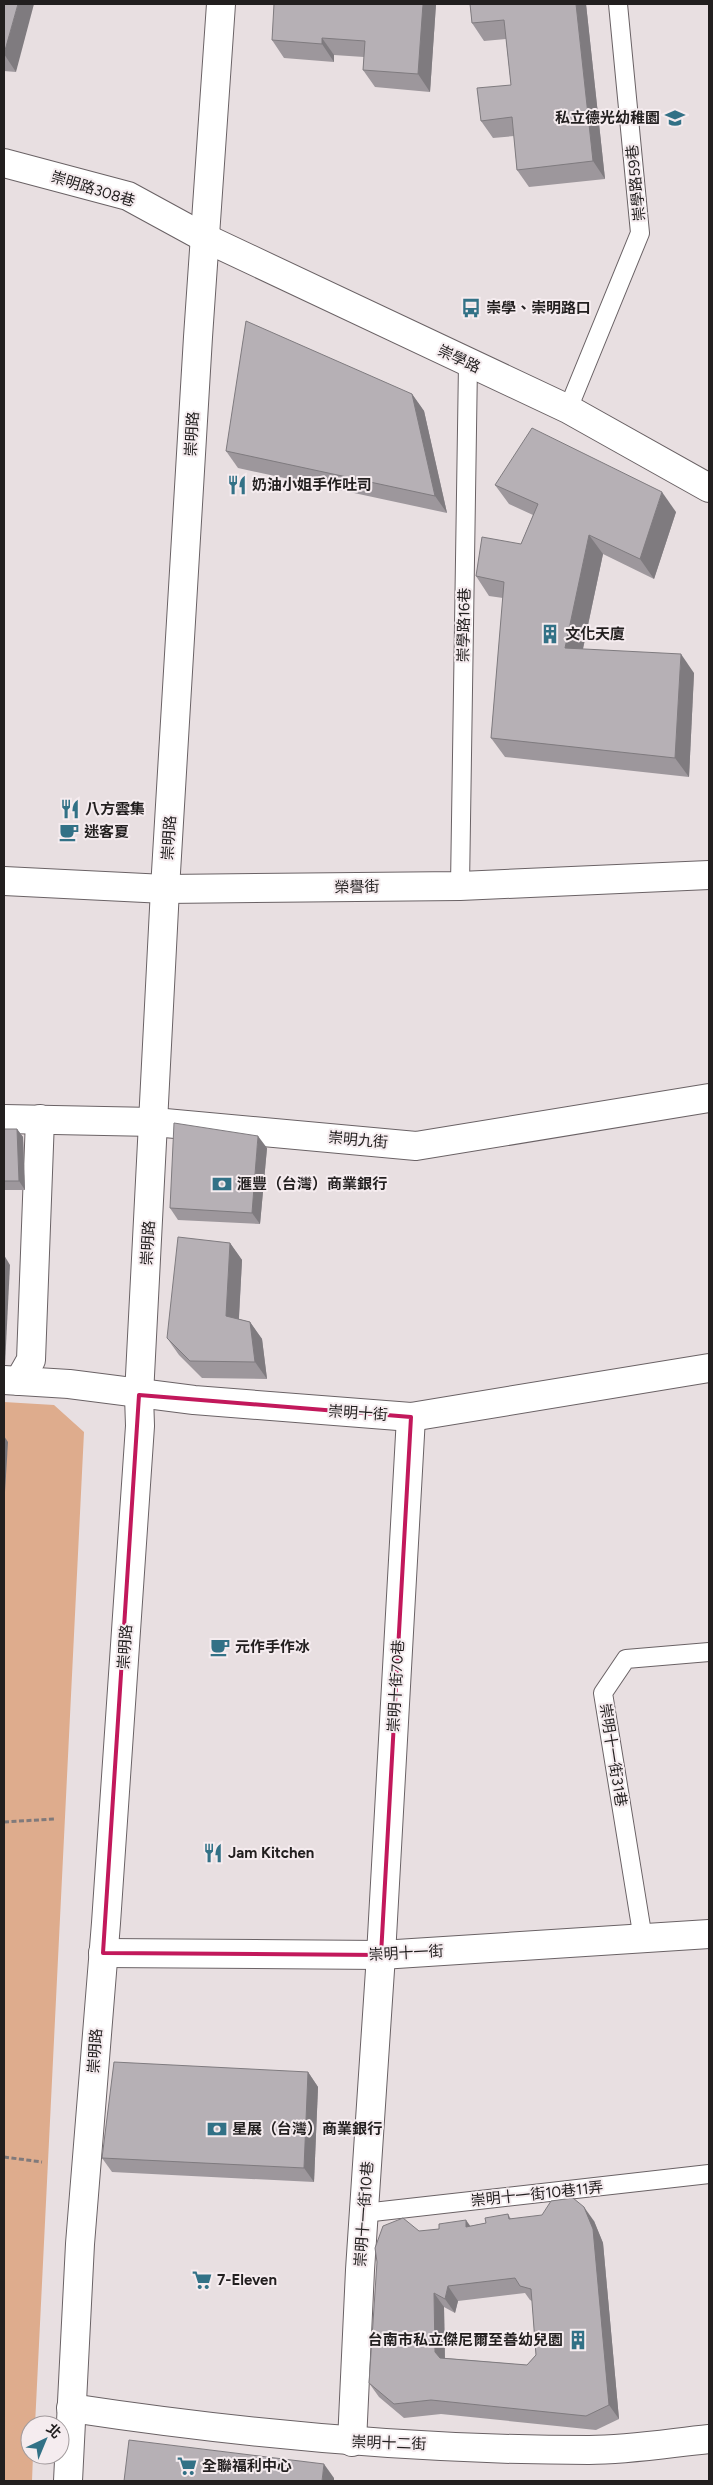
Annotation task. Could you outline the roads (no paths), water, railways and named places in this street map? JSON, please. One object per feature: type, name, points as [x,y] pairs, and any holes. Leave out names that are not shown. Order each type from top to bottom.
[{"type":"street","name":"崇明路","points":[[68,2481],[80,2244],[103,1953],[140,1426],[139,1395],[165,889],[221,4]]},
{"type":"street","name":"崇明路308巷","points":[[4,163],[128,196],[205,238]]},
{"type":"street","name":"崇學路","points":[[205,238],[468,364],[568,409],[709,488]]},
{"type":"street","name":"榮譽街","points":[[4,881],[165,889],[460,886],[709,875]]},
{"type":"street","name":"崇明九街","points":[[4,1120],[154,1122],[416,1146],[709,1098]]},
{"type":"street","points":[[11,1381],[31,1360],[40,1120]]},
{"type":"street","name":"崇明十街","points":[[11,1381],[69,1384],[139,1395],[411,1417],[709,1368]]},
{"type":"street","name":"崇明十街70巷","points":[[381,1955],[411,1417]]},
{"type":"street","name":"崇明十一街","points":[[103,1953],[381,1955],[709,1934]]},
{"type":"street","name":"崇明十一街10巷","points":[[352,2442],[364,2213],[381,1955]]},
{"type":"street","name":"崇明十二街","points":[[71,2408],[247,2433],[352,2442],[591,2450],[709,2439]]},
{"type":"lane","name":"崇學路59巷","points":[[568,409],[640,233],[618,4]]},
{"type":"lane","name":"崇學路16巷","points":[[460,886],[468,364]]},
{"type":"lane","name":"崇明十一街31巷","points":[[643,1939],[603,1693],[626,1659],[709,1652]]},
{"type":"lane","name":"崇明十一街10巷11弄","points":[[364,2213],[709,2174]]},
{"type":"place","name":"私立德光幼稚園","points":[[675,118]]},
{"type":"place","name":"崇學、崇明路口","points":[[471,308]]},
{"type":"place","name":"奶油小姐手作吐司","points":[[237,485]]},
{"type":"place","name":"文化天廈","points":[[550,634]]},
{"type":"place","name":"八方雲集","points":[[70,809]]},
{"type":"place","name":"迷客夏","points":[[69,832]]},
{"type":"place","name":"滙豐（台灣）商業銀行","points":[[222,1184]]},
{"type":"place","name":"元作手作冰","points":[[220,1647]]},
{"type":"place","name":"Jam Kitchen","points":[[213,1853]]},
{"type":"place","name":"星展（台灣）商業銀行","points":[[217,2129]]},
{"type":"place","name":"7-Eleven","points":[[202,2280]]},
{"type":"place","name":"台南市私立傑尼爾至善幼兒園","points":[[578,2340]]},
{"type":"place","name":"全聯福利中心","points":[[187,2466]]}]
